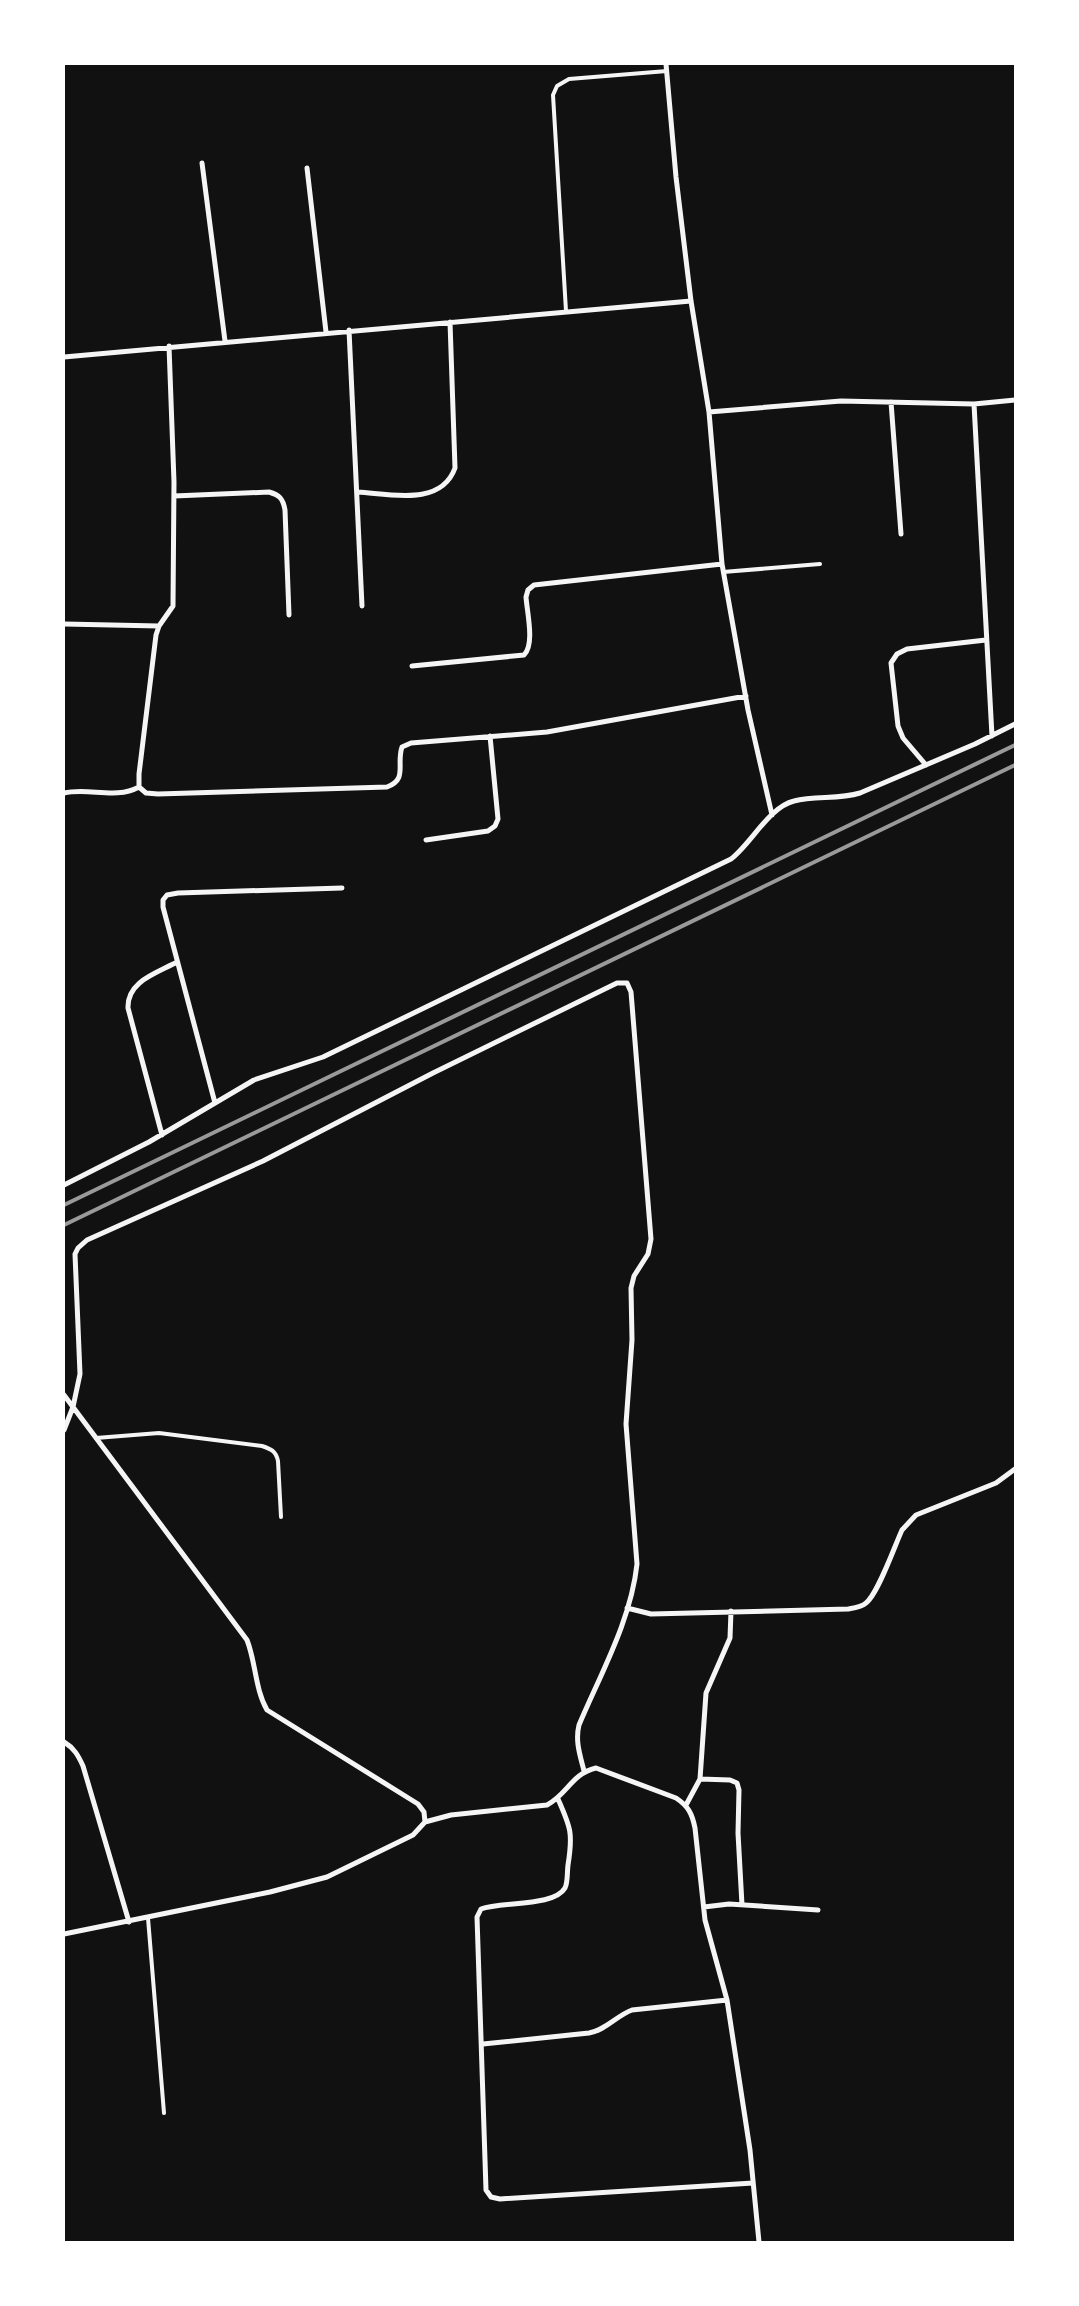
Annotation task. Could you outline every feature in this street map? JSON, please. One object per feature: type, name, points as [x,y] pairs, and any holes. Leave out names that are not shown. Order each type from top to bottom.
[{"type":"street","points":[[666,64],[676,177],[691,300],[709,412],[723,572],[746,696],[772,815]]},
{"type":"street","points":[[202,163],[225,341]]},
{"type":"street","points":[[307,168],[326,332]]},
{"type":"street","points":[[64,357],[691,300]]},
{"type":"street","points":[[358,492],[428,494],[441,489],[451,478],[454,468],[450,322]]},
{"type":"street","points":[[349,330],[362,606]]},
{"type":"street","points":[[139,787],[159,626],[173,606],[174,496],[169,346]]},
{"type":"street","points":[[709,412],[841,401],[974,404],[1015,400]]},
{"type":"street","points":[[891,402],[901,534]]},
{"type":"street","points":[[974,404],[992,736]]},
{"type":"street","points":[[174,496],[269,492],[279,495],[284,502],[285,510],[289,615]]},
{"type":"street","points":[[412,666],[524,654],[529,650],[530,643],[526,597],[528,590],[534,585],[722,564]]},
{"type":"street","points":[[64,624],[159,626]]},
{"type":"street","points":[[926,765],[903,738],[898,726],[891,663],[897,654],[908,649],[986,640]]},
{"type":"street","points":[[139,787],[146,793],[158,794],[387,787],[395,784],[400,776],[402,747],[411,743],[556,730],[746,696]]},
{"type":"street","points":[[64,1185],[162,1134],[254,1080],[323,1057],[731,859],[742,851],[772,815],[793,801],[848,797],[926,765],[1015,724]]},
{"type":"street","points":[[426,840],[488,831],[495,826],[498,820],[490,736]]},
{"type":"street","points":[[64,793],[74,791],[122,794],[139,787]]},
{"type":"street","points":[[215,1103],[177,962],[163,907],[163,900],[167,895],[342,888]]},
{"type":"street","points":[[162,1134],[128,1008],[128,998],[131,990],[138,983],[177,962]]},
{"type":"street","points":[[64,1430],[73,1407],[80,1374],[75,1254],[78,1248],[87,1240],[263,1161],[433,1073],[617,983],[627,983],[631,992],[651,1239],[648,1254],[634,1276],[631,1288],[632,1340],[626,1424],[636,1564],[620,1631],[579,1724],[577,1734],[578,1746],[584,1771]]},
{"type":"street","points":[[64,1395],[247,1640],[252,1654],[261,1699],[267,1710],[418,1804],[424,1812],[424,1822]]},
{"type":"street","points":[[627,1608],[650,1614],[848,1609],[867,1603],[874,1594],[907,1522],[916,1515],[996,1482],[1015,1469]]},
{"type":"street","points":[[686,1804],[696,1791],[700,1779],[706,1693],[730,1638],[730,1611]]},
{"type":"street","points":[[64,1742],[71,1746],[83,1766],[129,1922]]},
{"type":"street","points":[[64,1934],[270,1892],[327,1877],[413,1835],[424,1822],[451,1815],[547,1806],[558,1799],[574,1778],[584,1771],[596,1768],[676,1798],[686,1804],[692,1816],[710,1940],[727,2000],[750,2150],[759,2242]]},
{"type":"street","points":[[700,1779],[737,1782],[742,1905]]},
{"type":"street","points":[[558,1799],[571,1829],[572,1840],[565,1887],[558,1896],[547,1900],[490,1906],[481,1909],[477,1917],[478,1984],[483,2044],[486,2190],[491,2197],[500,2199],[752,2183]]},
{"type":"street","points":[[704,1908],[716,1905],[742,1905],[818,1910]]},
{"type":"street","points":[[483,2044],[589,2033],[598,2031],[621,2014],[632,2010],[727,2000]]},
{"type":"lane","points":[[566,312],[553,95],[557,86],[568,79],[667,71]]},
{"type":"lane","points":[[723,572],[820,564]]},
{"type":"lane","points":[[96,1438],[159,1433],[262,1446],[271,1449],[276,1453],[278,1461],[281,1517]]},
{"type":"lane","points":[[148,1918],[164,2113]]},
{"type":"railway","points":[[64,1205],[1015,745]]},
{"type":"railway","points":[[64,1225],[1015,765]]}]
